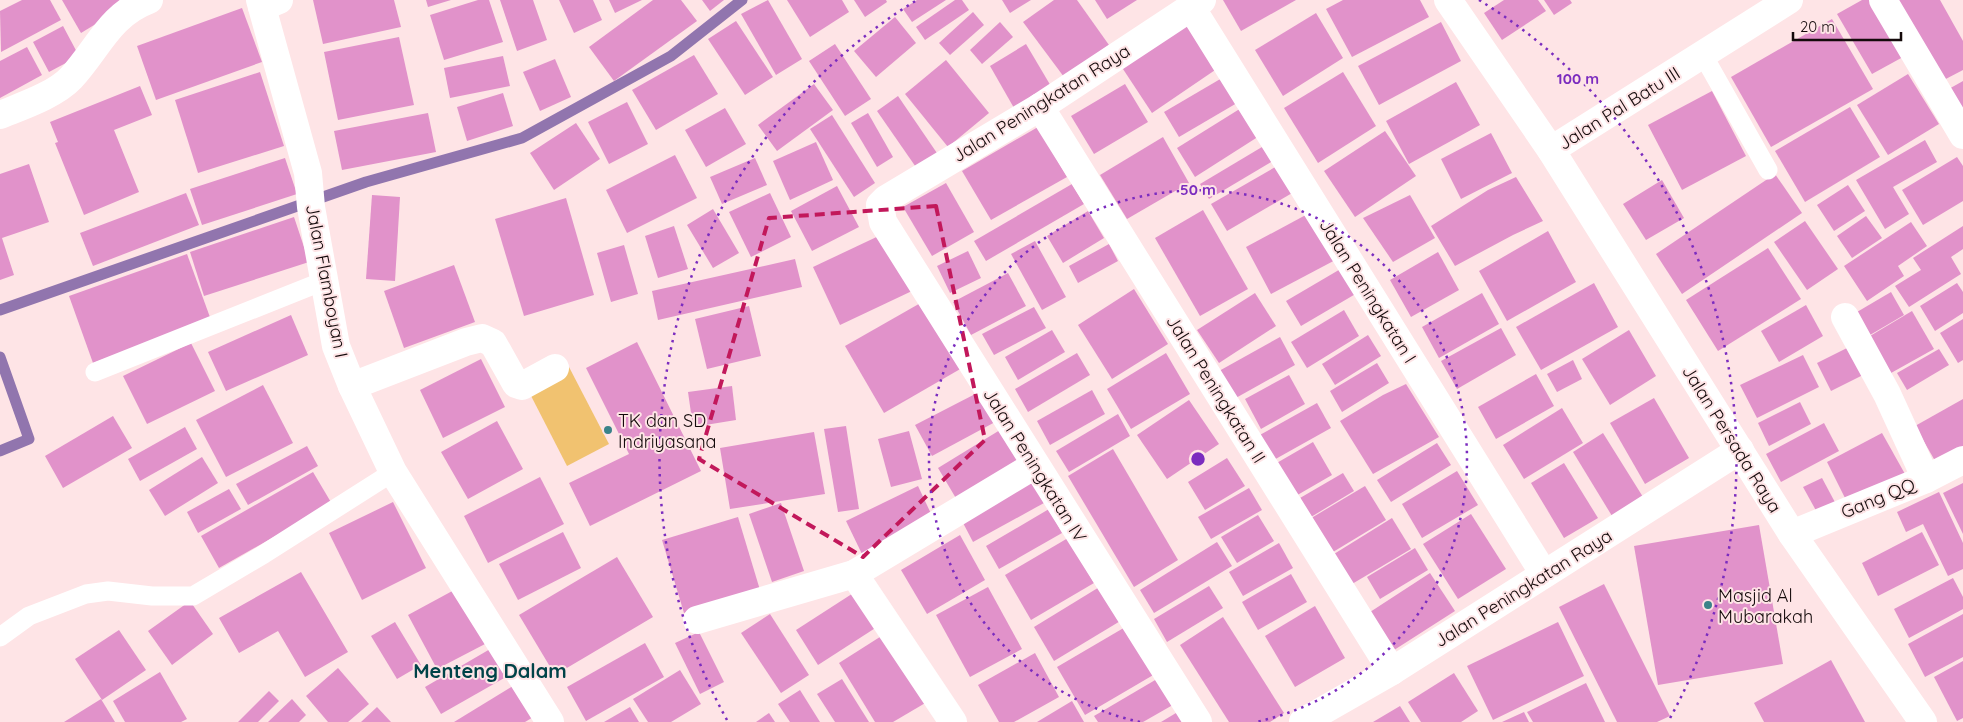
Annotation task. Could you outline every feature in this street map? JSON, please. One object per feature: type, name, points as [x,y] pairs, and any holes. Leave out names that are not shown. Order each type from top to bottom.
[{"type":"street","points":[[0,115],[38,100],[70,79],[121,15],[149,0]]},
{"type":"street","name":"Jalan Pal Batu III","points":[[1448,0],[1551,150],[1789,0]]},
{"type":"street","points":[[1883,0],[1963,135]]},
{"type":"street","name":"Jalan Flamboyan I","points":[[267,2],[308,173],[311,207],[326,280],[336,346],[352,386],[393,472],[550,722]]},
{"type":"street","name":"Jalan Peningkatan Raya","points":[[880,205],[886,199],[1040,107],[1197,4]]},
{"type":"street","name":"Jalan Peningkatan I","points":[[1197,4],[1544,574]]},
{"type":"street","name":"Jalan Peningkatan II","points":[[1040,107],[1392,671]]},
{"type":"street","name":"Jalan Persada Raya","points":[[1551,150],[1792,534],[1923,722]]},
{"type":"street","name":"Jalan Peningkatan IV","points":[[880,205],[883,222],[1198,722]]},
{"type":"street","points":[[1846,317],[1887,394],[1926,479]]},
{"type":"street","points":[[352,386],[466,342],[482,338],[493,343],[516,384],[522,386],[555,368]]},
{"type":"street","name":"Jalan Peningkatan Raya","points":[[1303,722],[1392,671],[1740,450]]},
{"type":"street","name":"Gang QQ","points":[[1792,534],[1926,479],[1963,460]]},
{"type":"street","points":[[697,620],[854,574],[1035,465]]},
{"type":"street","points":[[854,574],[953,722]]},
{"type":"lane","points":[[1703,55],[1768,170]]},
{"type":"lane","points":[[95,372],[326,280]]},
{"type":"lane","points":[[0,637],[29,616],[86,594],[108,591],[152,596],[193,596],[264,554],[393,472]]},
{"type":"highlighted area","points":[[936,206],[985,440],[863,557],[699,459],[769,218]]},
{"type":"shaded area","points":[[569,367],[609,444],[567,466],[527,388]]},
{"type":"building","points":[[22,0],[50,0],[61,20],[1,52],[0,11]]},
{"type":"building","points":[[62,0],[128,0],[130,3],[81,33]]},
{"type":"building","points":[[313,0],[394,0],[401,27],[323,44]]},
{"type":"building","points":[[426,0],[451,0],[428,7]]},
{"type":"building","points":[[478,0],[489,0],[503,42],[444,60],[430,15]]},
{"type":"building","points":[[500,0],[533,0],[547,40],[517,51]]},
{"type":"building","points":[[559,0],[593,0],[602,20],[574,33]]},
{"type":"building","points":[[609,0],[642,0],[615,13]]},
{"type":"building","points":[[653,0],[681,0],[697,21],[614,81],[589,47]]},
{"type":"building","points":[[702,0],[724,0],[710,11]]},
{"type":"building","points":[[768,0],[802,59],[776,75],[741,14]]},
{"type":"building","points":[[787,0],[842,0],[849,12],[810,37]]},
{"type":"building","points":[[854,0],[886,0],[887,2],[865,17]]},
{"type":"building","points":[[917,0],[946,0],[912,22],[903,9]]},
{"type":"building","points":[[955,0],[962,0],[969,10],[925,40],[916,27]]},
{"type":"building","points":[[1002,0],[1031,0],[1010,13]]},
{"type":"building","points":[[1054,0],[1077,0],[1109,45],[1064,77],[1023,22]]},
{"type":"building","points":[[1095,0],[1137,0],[1107,19]]},
{"type":"building","points":[[1223,0],[1296,0],[1241,31]]},
{"type":"building","points":[[1343,0],[1420,0],[1429,17],[1352,57],[1326,9]]},
{"type":"building","points":[[1504,0],[1538,0],[1546,11],[1502,40],[1484,13]]},
{"type":"building","points":[[1544,0],[1570,0],[1572,3],[1554,15]]},
{"type":"building","points":[[1862,0],[1869,0],[1903,57],[1872,74],[1837,14]]},
{"type":"building","points":[[1894,0],[1940,0],[1963,41],[1963,70],[1940,82]]},
{"type":"building","points":[[242,8],[262,62],[156,100],[137,46]]},
{"type":"building","points":[[973,12],[984,25],[950,55],[939,43]]},
{"type":"building","points":[[1316,13],[1343,58],[1283,96],[1255,50]]},
{"type":"building","points":[[895,17],[916,43],[876,77],[854,51]]},
{"type":"building","points":[[1832,19],[1873,89],[1771,147],[1731,77]]},
{"type":"building","points":[[1190,20],[1221,66],[1152,113],[1121,66]]},
{"type":"building","points":[[736,21],[773,77],[745,95],[708,39]]},
{"type":"building","points":[[1000,22],[1013,37],[982,64],[970,50]]},
{"type":"building","points":[[1441,22],[1461,61],[1379,105],[1358,66]]},
{"type":"building","points":[[63,26],[79,56],[49,72],[33,42]]},
{"type":"building","points":[[399,37],[414,105],[338,120],[324,52]]},
{"type":"building","points":[[835,44],[871,99],[845,116],[809,61]]},
{"type":"building","points":[[1026,44],[1055,93],[1018,115],[990,66]]},
{"type":"building","points":[[27,47],[42,75],[0,98],[0,61]]},
{"type":"building","points":[[694,55],[718,94],[656,130],[632,90]]},
{"type":"building","points":[[503,56],[510,86],[450,98],[444,68]]},
{"type":"building","points":[[555,59],[571,97],[540,111],[523,72]]},
{"type":"building","points":[[946,60],[989,113],[948,147],[905,94]]},
{"type":"building","points":[[260,72],[284,146],[198,173],[175,100]]},
{"type":"building","points":[[1343,72],[1376,126],[1318,163],[1284,108]]},
{"type":"building","points":[[1908,74],[1939,124],[1888,155],[1857,105]]},
{"type":"building","points":[[1222,78],[1237,103],[1179,137],[1164,112]]},
{"type":"building","points":[[1963,81],[1963,117],[1947,90]]},
{"type":"building","points":[[1456,82],[1480,125],[1409,164],[1386,121]]},
{"type":"building","points":[[814,84],[833,110],[777,151],[758,125]]},
{"type":"building","points":[[1125,84],[1148,122],[1094,154],[1071,116]]},
{"type":"building","points":[[140,86],[152,115],[114,130],[139,192],[84,215],[55,143],[58,142],[50,122]]},
{"type":"building","points":[[1712,91],[1746,156],[1682,190],[1648,125]]},
{"type":"building","points":[[503,93],[513,126],[467,141],[457,107]]},
{"type":"building","points":[[898,96],[941,159],[920,173],[877,111]]},
{"type":"building","points":[[627,102],[648,144],[609,164],[588,122]]},
{"type":"building","points":[[1246,105],[1264,133],[1195,177],[1177,148]]},
{"type":"building","points":[[1850,107],[1880,157],[1805,202],[1775,151]]},
{"type":"building","points":[[725,108],[746,144],[706,167],[685,130]]},
{"type":"building","points":[[428,113],[436,152],[342,170],[334,131]]},
{"type":"building","points":[[868,113],[893,157],[877,167],[851,123]]},
{"type":"building","points":[[832,115],[875,183],[854,197],[810,129]]},
{"type":"building","points":[[576,123],[600,159],[554,190],[530,153]]},
{"type":"building","points":[[1038,127],[1067,177],[991,220],[962,171]]},
{"type":"building","points":[[1385,131],[1416,176],[1355,217],[1324,171]]},
{"type":"building","points":[[1491,133],[1512,173],[1461,199],[1441,159]]},
{"type":"building","points":[[1163,137],[1189,183],[1127,219],[1100,175]]},
{"type":"building","points":[[1925,140],[1937,162],[1893,187],[1909,214],[1885,229],[1856,180]]},
{"type":"building","points":[[816,142],[833,180],[790,200],[773,161]]},
{"type":"building","points":[[1267,144],[1276,159],[1209,199],[1200,184]]},
{"type":"building","points":[[675,155],[697,198],[627,233],[606,190]]},
{"type":"building","points":[[1957,157],[1963,166],[1963,201],[1923,225],[1902,190]]},
{"type":"building","points":[[285,158],[297,194],[202,225],[190,189]]},
{"type":"building","points":[[755,158],[767,185],[722,204],[710,177]]},
{"type":"building","points":[[1284,162],[1299,189],[1227,231],[1211,204]]},
{"type":"building","points":[[29,164],[49,222],[2,238],[14,275],[0,280],[0,174]]},
{"type":"building","points":[[1775,174],[1802,213],[1682,294],[1656,254]]},
{"type":"building","points":[[1516,177],[1543,221],[1455,266],[1431,226],[1488,190]]},
{"type":"building","points":[[1662,180],[1684,218],[1646,240],[1623,204]]},
{"type":"building","points":[[946,183],[974,232],[932,256],[903,207]]},
{"type":"building","points":[[1072,184],[1084,204],[986,261],[974,241]]},
{"type":"building","points":[[1848,185],[1865,211],[1834,231],[1817,205]]},
{"type":"building","points":[[837,186],[859,227],[812,251],[791,211]]},
{"type":"building","points":[[186,193],[199,225],[93,266],[80,233]]},
{"type":"building","points":[[770,193],[791,237],[751,257],[729,212]]},
{"type":"building","points":[[372,195],[400,197],[395,281],[366,279]]},
{"type":"building","points":[[1410,195],[1435,238],[1393,262],[1363,218]]},
{"type":"building","points":[[566,198],[594,295],[524,316],[495,219]]},
{"type":"building","points":[[713,209],[739,253],[713,268],[687,225]]},
{"type":"building","points":[[1203,210],[1248,289],[1200,316],[1155,238]]},
{"type":"building","points":[[1315,210],[1341,257],[1271,294],[1246,247]]},
{"type":"building","points":[[1088,211],[1104,238],[1063,263],[1047,236]]},
{"type":"building","points":[[1866,216],[1882,238],[1852,258],[1837,236]]},
{"type":"building","points":[[294,217],[309,262],[204,296],[190,252]]},
{"type":"building","points":[[1805,221],[1838,269],[1807,290],[1774,242]]},
{"type":"building","points":[[1911,222],[1927,246],[1898,266],[1904,276],[1867,301],[1844,266]]},
{"type":"building","points":[[674,226],[688,269],[658,278],[645,236]]},
{"type":"building","points":[[1963,226],[1963,249],[1951,257],[1961,274],[1909,307],[1895,286],[1921,270],[1913,258]]},
{"type":"building","points":[[1548,231],[1576,282],[1507,321],[1479,271]]},
{"type":"building","points":[[885,233],[912,291],[840,325],[813,267]]},
{"type":"building","points":[[1035,241],[1066,297],[1042,310],[1011,254]]},
{"type":"building","points":[[1109,244],[1118,261],[1078,283],[1069,266]]},
{"type":"building","points":[[624,245],[638,294],[611,302],[597,253]]},
{"type":"building","points":[[1768,248],[1801,299],[1718,351],[1686,300]]},
{"type":"building","points":[[968,251],[981,278],[950,293],[937,266]]},
{"type":"building","points":[[1438,252],[1459,290],[1411,317],[1390,280]]},
{"type":"building","points":[[187,254],[211,320],[93,363],[69,296]]},
{"type":"building","points":[[795,259],[802,287],[658,320],[652,291]]},
{"type":"building","points":[[1349,264],[1364,289],[1301,326],[1286,301]]},
{"type":"building","points":[[454,265],[475,322],[404,348],[384,291]]},
{"type":"building","points":[[1008,273],[1026,306],[971,335],[953,302]]},
{"type":"building","points":[[1594,283],[1618,327],[1541,370],[1516,327]]},
{"type":"building","points":[[1957,283],[1963,292],[1963,313],[1935,331],[1920,306]]},
{"type":"building","points":[[1134,289],[1168,344],[1112,379],[1078,325]]},
{"type":"building","points":[[1891,292],[1904,315],[1870,335],[1857,312]]},
{"type":"building","points":[[1255,293],[1276,326],[1219,363],[1197,330]]},
{"type":"building","points":[[1482,293],[1499,324],[1439,358],[1422,327]]},
{"type":"building","points":[[924,301],[962,368],[884,413],[845,346]]},
{"type":"building","points":[[1806,305],[1823,336],[1779,362],[1761,331]]},
{"type":"building","points":[[749,306],[761,356],[707,369],[695,319]]},
{"type":"building","points":[[1034,307],[1046,328],[994,355],[982,334]]},
{"type":"building","points":[[1344,310],[1359,336],[1307,368],[1291,342]]},
{"type":"building","points":[[1912,311],[1934,349],[1891,373],[1870,336]]},
{"type":"building","points":[[291,315],[308,355],[226,391],[208,352]]},
{"type":"building","points":[[1963,319],[1963,360],[1958,363],[1940,333]]},
{"type":"building","points":[[1501,328],[1516,355],[1457,389],[1441,361]]},
{"type":"building","points":[[1052,330],[1065,352],[1018,380],[1005,357]]},
{"type":"building","points":[[1629,330],[1656,376],[1610,405],[1582,359]]},
{"type":"building","points":[[1368,335],[1381,356],[1335,385],[1322,364]]},
{"type":"building","points":[[1280,337],[1295,365],[1234,399],[1219,371]]},
{"type":"building","points":[[637,342],[701,471],[590,526],[569,483],[629,454],[586,368]]},
{"type":"building","points":[[191,343],[215,391],[147,424],[123,376]]},
{"type":"building","points":[[1849,347],[1863,375],[1831,391],[1817,363]]},
{"type":"building","points":[[1939,349],[1949,365],[1907,390],[1897,373]]},
{"type":"building","points":[[1077,353],[1090,375],[1028,412],[1015,389]]},
{"type":"building","points":[[1166,353],[1190,394],[1131,429],[1107,389]]},
{"type":"building","points":[[1803,355],[1819,387],[1757,418],[1740,385]]},
{"type":"building","points":[[481,359],[505,407],[443,438],[420,390]]},
{"type":"building","points":[[1573,360],[1582,379],[1557,392],[1547,374]]},
{"type":"building","points":[[1377,363],[1389,383],[1342,412],[1330,391]]},
{"type":"building","points":[[1536,374],[1554,406],[1496,439],[1478,407]]},
{"type":"building","points":[[1289,375],[1305,404],[1261,429],[1245,399]]},
{"type":"building","points":[[1406,384],[1439,437],[1373,474],[1340,421],[1383,395]]},
{"type":"building","points":[[263,385],[293,443],[226,477],[196,420]]},
{"type":"building","points":[[732,386],[736,420],[693,427],[688,392]]},
{"type":"building","points":[[1092,390],[1105,414],[1050,445],[1037,421]]},
{"type":"building","points":[[981,391],[997,421],[932,456],[915,425]]},
{"type":"building","points":[[1654,398],[1689,458],[1645,484],[1610,423]]},
{"type":"building","points":[[1963,399],[1963,452],[1938,466],[1915,426]]},
{"type":"building","points":[[1189,400],[1219,444],[1167,479],[1137,435]]},
{"type":"building","points":[[1800,402],[1811,424],[1769,446],[1758,423]]},
{"type":"building","points":[[1317,403],[1331,428],[1272,461],[1258,436]]},
{"type":"building","points":[[1562,408],[1583,443],[1524,479],[1503,445]]},
{"type":"building","points":[[1118,414],[1130,436],[1069,472],[1056,451]]},
{"type":"building","points":[[113,416],[132,448],[63,488],[45,456]]},
{"type":"building","points":[[497,421],[523,469],[468,499],[441,452]]},
{"type":"building","points":[[1824,423],[1839,451],[1781,482],[1766,454]]},
{"type":"building","points":[[846,426],[859,509],[838,512],[824,429]]},
{"type":"building","points":[[185,427],[197,449],[140,481],[128,459]]},
{"type":"building","points":[[1000,430],[1020,462],[957,500],[938,468]]},
{"type":"building","points":[[909,431],[922,479],[891,487],[878,439]]},
{"type":"building","points":[[814,432],[825,494],[730,509],[720,448]]},
{"type":"building","points":[[1603,433],[1643,497],[1612,516],[1573,452]]},
{"type":"building","points":[[1882,433],[1905,474],[1848,504],[1827,462]]},
{"type":"building","points":[[1313,442],[1332,475],[1294,497],[1275,464]]},
{"type":"building","points":[[1437,443],[1451,465],[1391,502],[1377,480]]},
{"type":"building","points":[[307,446],[318,466],[248,505],[236,484]]},
{"type":"building","points":[[1113,449],[1178,560],[1134,587],[1068,476]]},
{"type":"building","points":[[202,457],[218,483],[165,516],[149,490]]},
{"type":"building","points":[[1227,458],[1245,486],[1205,510],[1188,482]]},
{"type":"building","points":[[1564,463],[1598,518],[1564,538],[1531,483]]},
{"type":"building","points":[[1457,471],[1478,505],[1422,538],[1402,504]]},
{"type":"building","points":[[313,472],[332,504],[219,568],[201,536]]},
{"type":"building","points":[[1343,473],[1354,491],[1311,517],[1300,498]]},
{"type":"building","points":[[540,477],[564,524],[488,563],[464,516]]},
{"type":"building","points":[[1822,478],[1837,506],[1819,516],[1803,487]]},
{"type":"building","points":[[1031,480],[1044,503],[973,542],[961,519]]},
{"type":"building","points":[[1963,483],[1963,534],[1943,493]]},
{"type":"building","points":[[918,486],[934,520],[862,554],[846,521]]},
{"type":"building","points":[[1365,486],[1386,520],[1328,555],[1308,520]]},
{"type":"building","points":[[1249,488],[1262,510],[1211,539],[1198,517]]},
{"type":"building","points":[[229,489],[241,509],[198,533],[187,512]]},
{"type":"building","points":[[1939,492],[1963,543],[1963,569],[1948,576],[1923,524],[1906,532],[1897,512]]},
{"type":"building","points":[[393,502],[426,568],[362,600],[329,533]]},
{"type":"building","points":[[781,503],[804,571],[772,582],[749,514]]},
{"type":"building","points":[[1049,509],[1062,533],[999,569],[986,546]]},
{"type":"building","points":[[1471,514],[1506,569],[1458,599],[1423,544]]},
{"type":"building","points":[[1258,515],[1274,541],[1237,563],[1221,537]]},
{"type":"building","points":[[738,517],[760,590],[684,613],[662,540]]},
{"type":"building","points":[[1392,518],[1411,549],[1352,584],[1334,554]]},
{"type":"building","name":"Masjid Al Mubarakah","points":[[1759,525],[1783,664],[1658,685],[1634,546]]},
{"type":"building","points":[[563,532],[581,568],[518,600],[499,564]]},
{"type":"building","points":[[1922,532],[1939,565],[1878,596],[1862,563]]},
{"type":"building","points":[[960,535],[985,580],[927,614],[901,570]]},
{"type":"building","points":[[1068,538],[1094,583],[1031,620],[1005,575]]},
{"type":"building","points":[[1217,542],[1232,566],[1154,613],[1140,590]]},
{"type":"building","points":[[1279,543],[1293,568],[1243,596],[1229,572]]},
{"type":"building","points":[[1415,548],[1428,570],[1380,599],[1367,577]]},
{"type":"building","points":[[617,557],[653,617],[555,675],[519,615]]},
{"type":"building","points":[[301,572],[348,652],[305,677],[278,631],[239,653],[219,618]]},
{"type":"building","points":[[1430,573],[1455,611],[1391,652],[1367,614]]},
{"type":"building","points":[[1291,574],[1307,602],[1258,630],[1242,602]]},
{"type":"building","points":[[1953,578],[1963,597],[1963,609],[1909,638],[1894,609]]},
{"type":"building","points":[[1604,584],[1670,716],[1657,722],[1617,722],[1559,607]]},
{"type":"building","points":[[1101,586],[1122,620],[1054,661],[1034,627]]},
{"type":"building","points":[[1209,586],[1223,608],[1167,642],[1154,619]]},
{"type":"building","points":[[988,587],[1022,649],[970,677],[936,615]]},
{"type":"building","points":[[456,589],[485,644],[437,669],[408,615]]},
{"type":"building","points":[[858,590],[880,625],[818,665],[796,630]]},
{"type":"building","points":[[190,601],[213,634],[172,665],[148,631]]},
{"type":"building","points":[[1315,606],[1345,658],[1295,687],[1265,636]]},
{"type":"building","points":[[770,614],[809,675],[781,693],[741,633]]},
{"type":"building","points":[[1963,614],[1963,657],[1925,677],[1908,644]]},
{"type":"building","points":[[1223,617],[1284,713],[1270,722],[1229,722],[1180,645]]},
{"type":"building","points":[[395,622],[421,665],[397,679],[371,636]]},
{"type":"building","points":[[1558,622],[1584,676],[1493,720],[1467,666]]},
{"type":"building","points":[[1127,626],[1155,674],[1085,715],[1057,667]]},
{"type":"building","points":[[119,630],[146,670],[102,700],[75,659]]},
{"type":"building","points":[[699,632],[724,682],[700,694],[675,643]]},
{"type":"building","points":[[883,635],[927,702],[893,722],[875,722],[839,663]]},
{"type":"building","points":[[645,643],[664,677],[586,721],[567,687]]},
{"type":"building","points":[[497,645],[513,673],[441,714],[425,687]]},
{"type":"building","points":[[1035,653],[1059,697],[1014,722],[999,722],[978,685]]},
{"type":"building","points":[[1831,660],[1865,722],[1764,722],[1754,703]]},
{"type":"building","points":[[1963,661],[1963,718],[1957,721],[1934,677]]},
{"type":"building","points":[[338,668],[369,704],[348,722],[328,722],[306,696]]},
{"type":"building","points":[[680,670],[701,704],[671,722],[648,722],[633,699]]},
{"type":"building","points":[[160,672],[187,719],[181,722],[125,722],[113,701]]},
{"type":"building","points":[[1454,673],[1478,711],[1461,722],[1421,722],[1408,702]]},
{"type":"building","points":[[1162,676],[1178,702],[1143,722],[1098,722],[1094,716]]},
{"type":"building","points":[[842,679],[869,722],[835,722],[817,694]]},
{"type":"building","points":[[521,681],[540,713],[525,722],[454,722]]},
{"type":"building","points":[[1586,683],[1605,722],[1533,722],[1527,712]]},
{"type":"building","points":[[800,690],[820,722],[790,722],[778,704]]},
{"type":"building","points":[[269,691],[279,701],[258,722],[238,722]]},
{"type":"building","points":[[101,699],[115,722],[64,722]]},
{"type":"building","points":[[292,699],[306,715],[299,722],[268,722]]},
{"type":"building","points":[[1072,701],[1084,722],[1037,722]]},
{"type":"building","points":[[1400,706],[1410,722],[1373,722]]},
{"type":"building","points":[[377,707],[391,722],[361,722]]},
{"type":"building","points":[[630,707],[639,722],[604,722]]},
{"type":"building","points":[[1181,710],[1188,722],[1161,722]]},
{"type":"building","points":[[1524,712],[1529,722],[1502,722]]},
{"type":"building","points":[[769,713],[775,722],[756,722]]},
{"type":"waterway","points":[[0,310],[366,182],[522,138],[671,56],[742,0]]},
{"type":"waterway","points":[[0,357],[29,439],[0,451]]},
{"type":"place","name":"TK dan SD Indriyasana","points":[[608,430]]},
{"type":"place","name":"Masjid Al Mubarakah","points":[[1708,605]]},
{"type":"district","name":"Menteng Dalam","points":[[490,670]]}]
